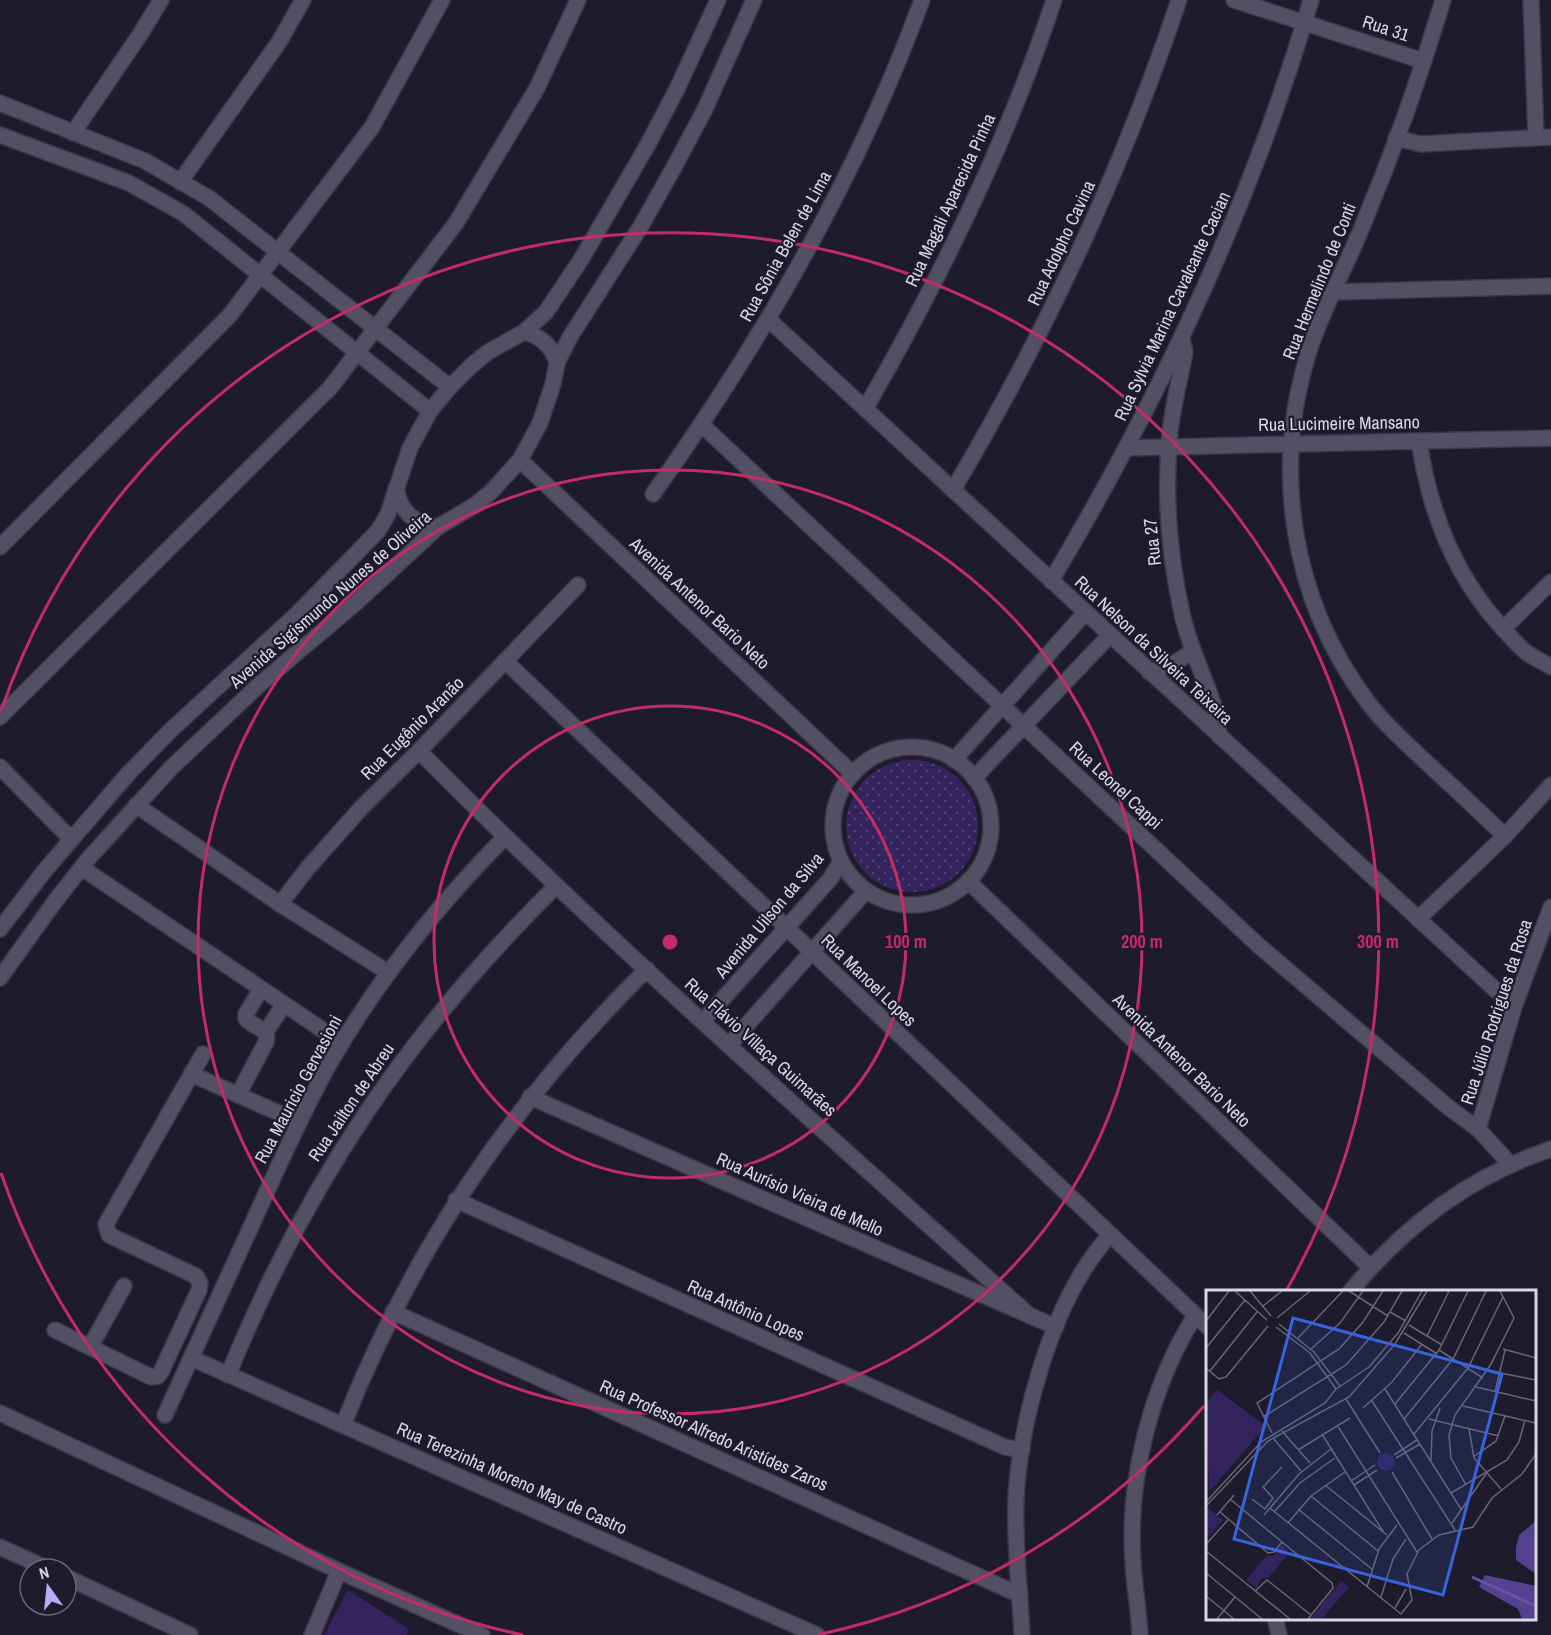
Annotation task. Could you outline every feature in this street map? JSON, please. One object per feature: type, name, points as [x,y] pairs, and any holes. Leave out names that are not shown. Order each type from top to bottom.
[{"type":"street","points":[[73,133],[161,0]]},
{"type":"street","points":[[180,182],[279,42],[303,0]]},
{"type":"street","points":[[0,547],[230,315],[372,127],[442,0]]},
{"type":"street","points":[[0,717],[319,402],[456,224],[537,88],[578,0]]},
{"type":"street","name":"Avenida Sigismundo Nunes de Oliveira","points":[[0,929],[71,839],[127,775],[171,730],[263,646],[378,531],[388,514],[410,448],[430,411],[450,387],[488,352],[524,332],[546,312],[615,202],[677,88],[718,0]]},
{"type":"street","name":"Avenida Sigismundo Nunes de Oliveira","points":[[0,978],[30,934],[82,868],[136,805],[221,719],[438,527],[475,506],[492,492],[520,460],[544,414],[557,363],[570,337],[641,226],[673,170],[718,82],[754,0]]},
{"type":"street","name":"Rua Sônia Belen de Lima","points":[[653,494],[702,425],[769,320],[803,259],[865,136],[922,0]]},
{"type":"street","name":"Rua Magali Aparecida Pinha","points":[[865,409],[921,310],[967,218],[1023,84],[1054,0]]},
{"type":"street","name":"Rua Adolpho Cavina","points":[[953,490],[1022,369],[1084,243],[1138,115],[1179,0]]},
{"type":"street","name":"Rua 31","points":[[1234,0],[1423,61]]},
{"type":"street","name":"Rua Sylvia Marina Cavalcante Cacian","points":[[1051,581],[1127,448],[1182,339],[1254,170],[1311,0]]},
{"type":"street","name":"Rua Hermelindo de Conti","points":[[1443,0],[1363,226],[1321,318],[1302,374],[1291,444],[1290,489],[1297,547],[1313,602],[1336,654],[1351,678],[1386,723],[1505,836]]},
{"type":"street","points":[[1396,138],[1421,144],[1544,137],[1531,0]]},
{"type":"street","points":[[0,103],[145,162],[208,198],[450,387]]},
{"type":"street","points":[[0,135],[129,183],[184,214],[430,411]]},
{"type":"street","points":[[1334,292],[1551,286]]},
{"type":"street","name":"Rua Nelson da Silveira Teixeira","points":[[769,320],[1514,1008]]},
{"type":"street","points":[[524,332],[546,343],[557,363]]},
{"type":"street","name":"Rua 27","points":[[1182,339],[1185,351],[1170,429],[1169,447],[1167,493],[1172,557],[1179,599],[1193,651],[1216,711],[1219,736]]},
{"type":"street","name":"Rua Leonel Cappi","points":[[702,425],[1258,945],[1448,1107],[1478,1129],[1511,1165]]},
{"type":"street","name":"Rua Lucimeire Mansano","points":[[1127,448],[1551,438]]},
{"type":"street","points":[[1419,441],[1429,495],[1449,547],[1475,594],[1503,629],[1527,652],[1551,667]]},
{"type":"street","name":"Avenida Antenor Bario Neto","points":[[520,460],[853,774]]},
{"type":"street","points":[[396,488],[398,498],[408,515],[422,524],[438,527]]},
{"type":"street","points":[[1503,629],[1551,582]]},
{"type":"street","name":"Rua Eugênio Aranão","points":[[280,904],[334,837],[578,585]]},
{"type":"street","points":[[954,760],[1085,613]]},
{"type":"street","points":[[974,778],[1110,635]]},
{"type":"street","points":[[1149,672],[1173,664],[1193,651]]},
{"type":"street","name":"Rua Manoel Lopes","points":[[505,661],[1206,1325]]},
{"type":"street","points":[[899,749],[928,749],[954,760],[974,778],[987,803],[990,831],[984,858],[968,881],[945,897],[917,905],[890,902],[866,891],[841,861],[833,836],[838,797],[853,774],[874,758],[899,749]]},
{"type":"street","name":"Rua Flávio Villaça Guimarães","points":[[418,751],[504,838],[729,1045],[1030,1316]]},
{"type":"street","points":[[0,767],[71,839]]},
{"type":"street","points":[[1418,920],[1505,836],[1551,785]]},
{"type":"street","points":[[136,805],[280,904],[389,973]]},
{"type":"street","name":"Rua Mauricio Gervasioni","points":[[165,1415],[290,1141],[342,1043],[389,973],[448,898],[504,838]]},
{"type":"street","name":"Avenida Uilson da Silva","points":[[703,1021],[831,878],[841,861]]},
{"type":"street","points":[[82,868],[342,1043]]},
{"type":"street","name":"Avenida Antenor Bario Neto","points":[[968,881],[1370,1267]]},
{"type":"street","name":"Rua Jailton de Abreu","points":[[228,1375],[273,1273],[304,1214],[355,1128],[417,1040],[450,1000],[519,922],[556,886]]},
{"type":"street","points":[[729,1045],[866,891]]},
{"type":"street","name":"Rua Júlio Rodrigues da Rosa","points":[[1478,1129],[1514,1008],[1551,907]]},
{"type":"street","points":[[343,1425],[393,1312],[456,1200],[530,1097],[586,1031],[647,969]]},
{"type":"street","points":[[238,1095],[268,1036],[266,1032],[246,1019],[246,1014],[261,989]]},
{"type":"street","points":[[266,1032],[284,1004]]},
{"type":"street","points":[[55,1330],[152,1377],[158,1376],[199,1290],[200,1283],[196,1276],[109,1234],[106,1224],[203,1054]]},
{"type":"street","points":[[191,1074],[290,1119]]},
{"type":"street","name":"Rua Aurísio Vieira de Mello","points":[[530,1097],[1056,1327]]},
{"type":"street","points":[[1352,1290],[1370,1267],[1412,1227],[1435,1209],[1485,1178],[1551,1149]]},
{"type":"street","name":"Rua Antônio Lopes","points":[[456,1200],[1005,1447],[1022,1450]]},
{"type":"street","points":[[1022,1635],[1016,1499],[1022,1450],[1032,1403],[1063,1309],[1084,1268],[1109,1235]]},
{"type":"street","points":[[90,1347],[124,1286]]},
{"type":"street","name":"Rua Professor Alfredo Aristídes Zaros","points":[[393,1312],[1020,1594]]},
{"type":"street","points":[[1140,1635],[1132,1545],[1138,1471],[1158,1394],[1181,1338],[1195,1316]]},
{"type":"street","name":"Rua Terezinha Moreno May de Castro","points":[[191,1358],[817,1635]]},
{"type":"street","points":[[0,1413],[482,1635]]},
{"type":"street","points":[[0,1546],[23,1557]]},
{"type":"street","points":[[312,1635],[339,1571]]},
{"type":"street","points":[[78,1583],[190,1635]]},
{"type":"street","points":[[1275,1620],[1279,1635]]},
{"type":"shaded area","points":[[912,760],[937,765],[958,780],[973,801],[978,826],[973,851],[958,872],[937,887],[912,892],[887,887],[866,872],[851,851],[846,826],[851,801],[866,780],[887,765]]},
{"type":"shaded area","points":[[348,1590],[409,1629],[407,1635],[324,1635]]}]
